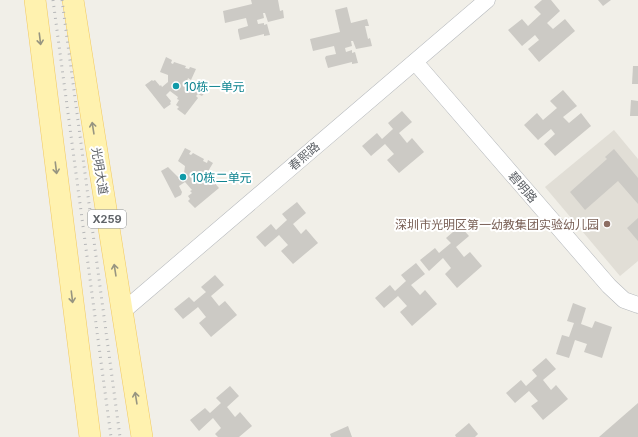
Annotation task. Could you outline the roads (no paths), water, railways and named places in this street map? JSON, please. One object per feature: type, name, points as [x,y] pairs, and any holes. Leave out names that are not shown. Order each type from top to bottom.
[{"type":"main road","points":[[35,0],[89,433]]},
{"type":"main road","name":"光明大道","points":[[73,0],[142,437]]},
{"type":"street","name":"春熙路","points":[[122,312],[486,0]]},
{"type":"street","name":"碧明路","points":[[415,62],[609,286],[624,300],[638,305]]},
{"type":"railway","points":[[53,0],[111,437]]},
{"type":"railway","points":[[62,0],[120,437]]},
{"type":"place","name":"10栋一单元","points":[[176,86]]},
{"type":"place","name":"10栋二单元","points":[[183,177]]},
{"type":"place","name":"深圳市光明区第一幼教集团实验幼儿园","points":[[607,224]]}]
